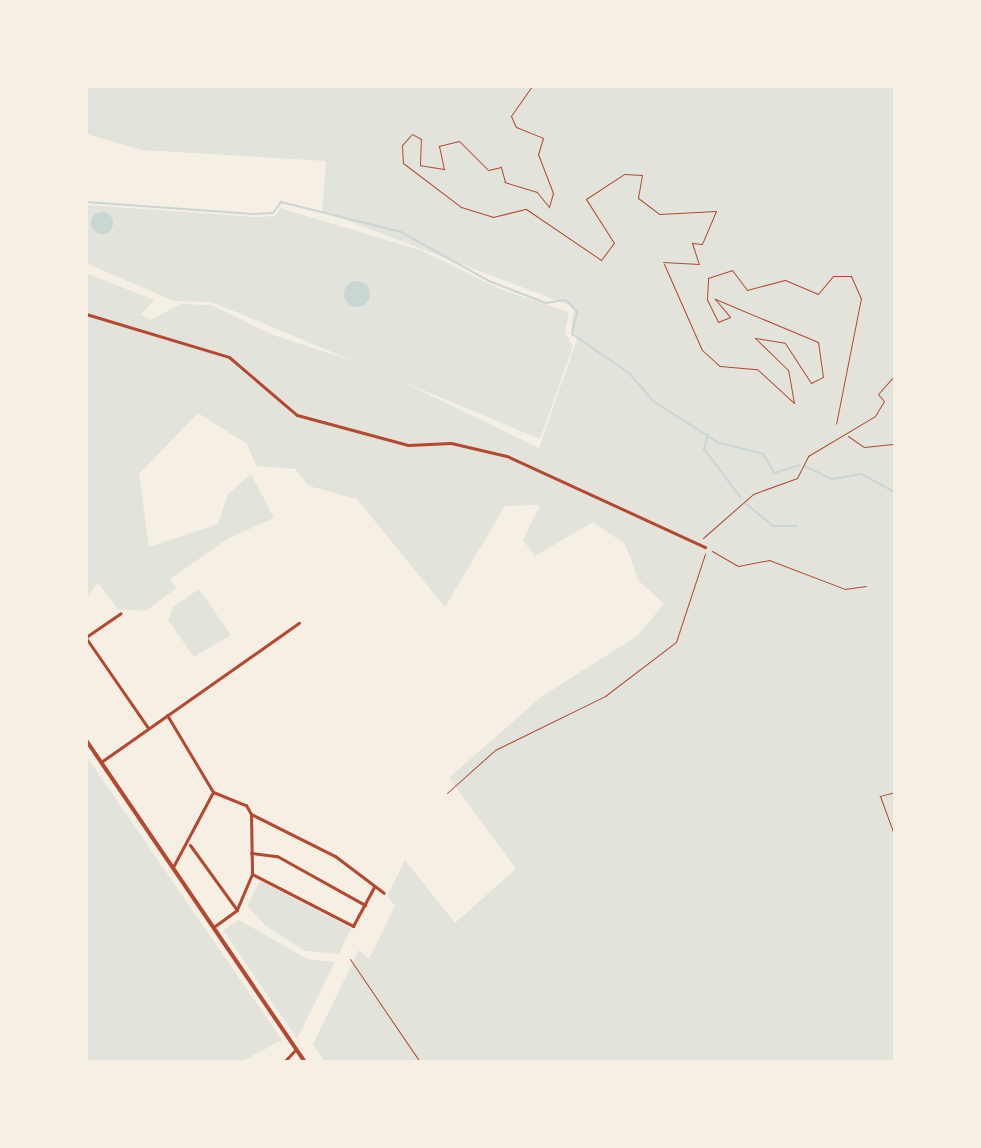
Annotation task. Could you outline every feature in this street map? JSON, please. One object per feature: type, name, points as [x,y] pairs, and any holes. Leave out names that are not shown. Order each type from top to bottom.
[{"type":"main road","points":[[86,740],[305,1062]]},
{"type":"street","points":[[86,314],[229,357],[297,415],[408,445],[451,443],[507,456],[705,547]]},
{"type":"street","points":[[121,613],[86,637],[148,728]]},
{"type":"street","points":[[101,762],[299,623]]},
{"type":"street","points":[[167,715],[213,792],[335,856],[384,893]]},
{"type":"street","points":[[173,867],[190,845],[213,792]]},
{"type":"street","points":[[214,927],[237,910],[252,874],[251,814]]},
{"type":"street","points":[[190,845],[237,910]]},
{"type":"street","points":[[251,853],[277,856],[365,905]]},
{"type":"street","points":[[252,874],[353,926],[374,887]]},
{"type":"street","points":[[284,1062],[296,1049]]},
{"type":"path","points":[[532,86],[511,116],[516,127],[543,138],[538,154],[553,193],[548,207],[537,192],[505,182],[500,167],[488,170],[470,145],[440,144],[444,169],[420,165],[421,139],[406,138],[401,157],[410,171],[447,199],[493,217],[526,209],[601,260],[613,250],[613,238],[586,199],[624,174],[642,175],[637,194],[652,211],[673,218],[716,211],[702,244],[692,243],[699,264],[663,262],[702,350],[720,366],[757,369],[783,399],[799,400],[788,370],[755,338],[785,343],[811,383],[823,377],[818,342],[715,299],[730,317],[718,322],[707,299],[710,275],[732,270],[740,287],[752,291],[785,280],[818,294],[833,276],[851,276],[861,298],[836,424]]},
{"type":"path","points":[[697,542],[753,494],[797,478],[808,456],[875,416],[884,401],[878,394],[895,375]]},
{"type":"path","points":[[846,435],[864,447],[895,444]]},
{"type":"path","points":[[447,793],[495,750],[605,696],[676,642],[705,547],[738,566],[769,560],[845,589],[866,586]]},
{"type":"path","points":[[895,792],[880,796],[895,837]]},
{"type":"path","points":[[350,959],[420,1062]]},
{"type":"shaded area","points":[[86,86],[895,86],[895,1062],[325,1062],[313,1044],[359,950],[369,959],[395,906],[387,896],[405,860],[455,923],[516,869],[449,778],[541,697],[637,636],[664,604],[638,580],[625,544],[593,522],[535,556],[523,540],[540,505],[505,506],[445,607],[357,499],[309,486],[295,469],[256,466],[247,444],[198,413],[139,474],[149,547],[218,524],[228,494],[251,474],[274,518],[229,538],[170,579],[176,588],[146,611],[118,609],[98,583],[86,597],[86,273],[154,300],[141,315],[151,320],[180,304],[211,305],[273,335],[374,368],[539,448],[578,336],[571,331],[574,307],[322,211],[326,161],[142,150],[86,134]]},
{"type":"shaded area","points":[[86,205],[256,217],[275,216],[280,208],[420,250],[500,289],[569,312],[565,332],[573,346],[540,439],[212,302],[174,301],[86,263]]},
{"type":"shaded area","points":[[98,212],[106,212],[113,223],[106,234],[98,234],[91,227],[91,219]]},
{"type":"shaded area","points":[[357,281],[366,285],[370,294],[366,303],[357,307],[348,303],[344,294],[348,285]]},
{"type":"shaded area","points":[[199,589],[231,635],[194,657],[168,620],[173,607]]},
{"type":"shaded area","points":[[86,756],[282,1040],[241,1062],[86,1062]]},
{"type":"shaded area","points":[[260,881],[351,928],[339,954],[305,951],[265,925],[247,906]]},
{"type":"shaded area","points":[[239,920],[307,959],[335,962],[297,1039],[223,930]]},
{"type":"waterway","points":[[86,202],[253,214],[273,213],[281,202],[401,232],[489,281],[546,303],[566,300],[577,312],[572,334],[628,372],[653,401],[717,442],[763,454],[774,473],[800,465]]},
{"type":"waterway","points":[[708,434],[704,449],[741,498]]},
{"type":"waterway","points":[[804,466],[832,479],[861,474],[895,492]]},
{"type":"waterway","points":[[745,503],[773,526],[797,526]]}]
